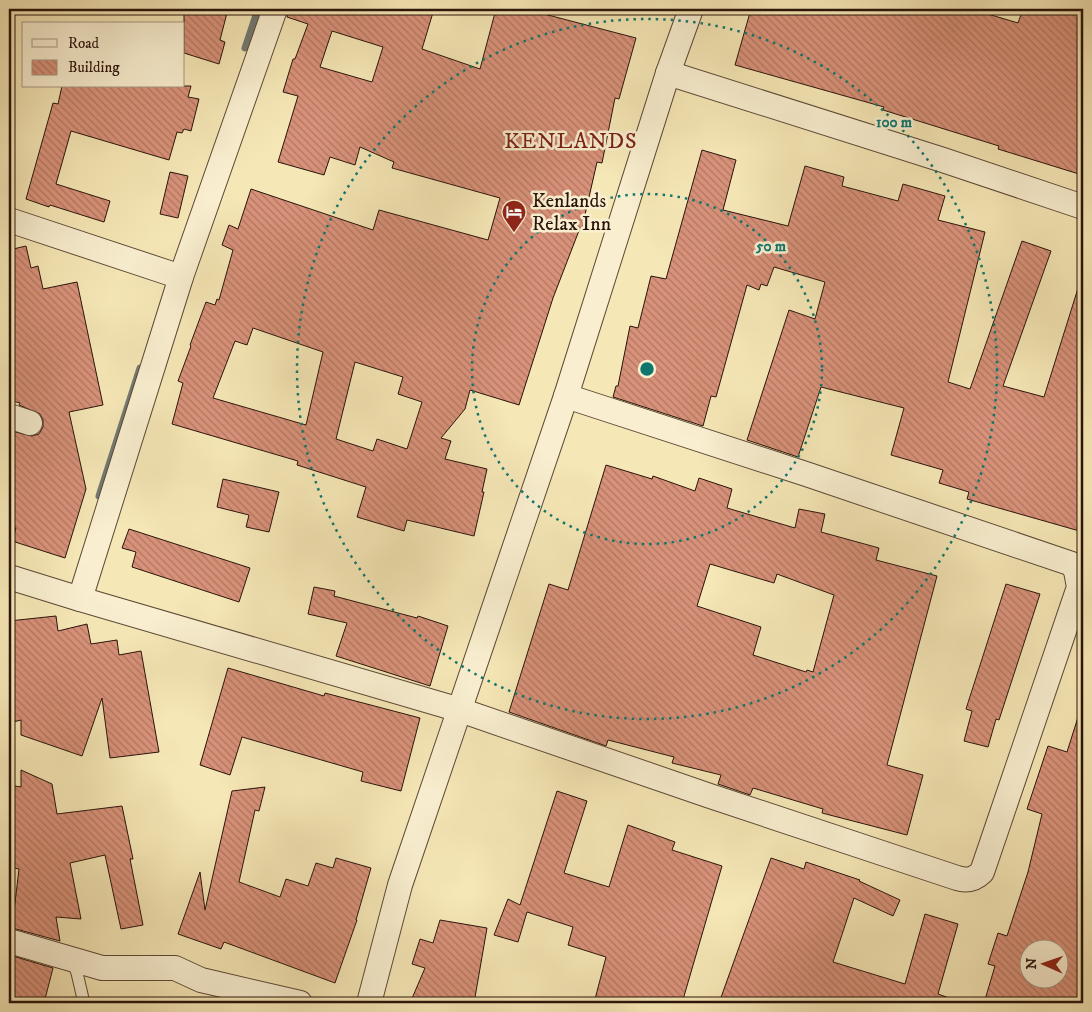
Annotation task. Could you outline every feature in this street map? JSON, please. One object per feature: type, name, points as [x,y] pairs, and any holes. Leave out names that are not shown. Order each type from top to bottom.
[{"type":"street","points":[[80,599],[181,277],[275,9]]},
{"type":"street","points":[[369,1003],[400,885],[566,396],[668,73],[691,9]]},
{"type":"street","points":[[668,73],[943,160],[1083,207]]},
{"type":"street","points":[[9,220],[181,277]]},
{"type":"street","points":[[9,577],[460,710],[720,800],[957,878],[969,880],[976,878],[982,872],[1079,587],[1076,571],[1072,564],[806,474],[566,396]]},
{"type":"street","points":[[9,941],[102,968],[175,968],[201,980],[300,1003]]},
{"type":"lane","points":[[72,960],[84,1003]]},
{"type":"building","points":[[184,9],[228,9],[220,40],[225,42],[219,64],[185,53]]},
{"type":"building","points":[[288,9],[434,9],[422,49],[480,69],[496,9],[525,9],[636,38],[619,99],[615,98],[602,163],[597,162],[582,228],[580,228],[553,298],[519,405],[470,390],[465,409],[441,438],[451,441],[445,459],[487,469],[474,536],[407,520],[404,531],[357,517],[366,487],[297,465],[298,461],[172,424],[183,383],[178,381],[190,345],[206,302],[215,305],[217,299],[219,300],[233,250],[222,245],[229,225],[238,229],[251,189],[373,230],[379,210],[488,240],[500,198],[392,168],[394,162],[360,147],[355,165],[330,157],[324,175],[278,162],[298,96],[283,92],[293,59],[295,59],[308,24],[287,17]],"holes":[[[332,31],[383,47],[372,82],[320,67]],[[253,328],[323,352],[306,425],[213,398],[235,341],[247,345]],[[355,362],[403,377],[398,394],[422,402],[407,449],[377,439],[373,451],[336,439]]]},
{"type":"building","points":[[751,9],[971,9],[1018,23],[1023,9],[1083,9],[1083,159],[1079,174],[998,149],[999,146],[883,110],[884,107],[735,65]]},
{"type":"building","points":[[185,86],[191,86],[188,97],[199,99],[191,131],[184,129],[182,133],[177,132],[169,160],[71,131],[56,184],[110,201],[104,222],[26,199],[53,103],[58,104],[62,88],[185,88]]},
{"type":"building","points":[[702,150],[736,160],[723,210],[788,226],[805,166],[844,177],[842,186],[898,201],[903,184],[945,196],[938,220],[985,232],[948,382],[970,389],[1022,241],[1051,251],[1003,386],[1044,397],[1079,285],[1083,286],[1083,532],[967,499],[969,492],[939,483],[943,470],[891,455],[904,408],[821,387],[798,457],[747,440],[789,310],[815,319],[825,282],[774,267],[767,286],[761,284],[759,290],[747,285],[716,397],[711,396],[703,426],[613,397],[616,386],[618,386],[630,326],[638,328],[651,276],[666,279]]},
{"type":"building","points":[[170,172],[188,176],[178,218],[160,214]]},
{"type":"building","points":[[26,246],[31,268],[38,266],[43,289],[77,282],[103,405],[69,412],[86,489],[65,558],[12,541],[16,528],[9,527],[9,440],[11,431],[32,436],[39,434],[43,427],[43,420],[40,414],[19,405],[20,403],[9,400],[9,250]]},
{"type":"building","points":[[606,465],[652,479],[653,476],[695,491],[699,478],[732,489],[727,508],[795,528],[799,509],[825,514],[821,532],[879,548],[876,560],[937,576],[887,765],[923,775],[907,835],[822,813],[823,809],[753,788],[750,795],[718,784],[721,775],[672,763],[674,757],[608,740],[606,746],[509,712],[549,584],[568,590]],"holes":[[[710,564],[774,583],[777,574],[834,595],[813,672],[807,670],[806,672],[753,655],[761,627],[697,606]]]},
{"type":"building","points":[[223,479],[279,492],[269,532],[246,527],[249,515],[217,507]]},
{"type":"building","points":[[129,529],[250,568],[239,602],[132,567],[136,552],[122,548]]},
{"type":"building","points":[[1006,584],[1040,594],[999,720],[996,719],[988,747],[964,741],[972,711],[966,709]]},
{"type":"building","points":[[314,587],[335,591],[334,596],[417,618],[418,616],[448,626],[430,686],[336,656],[347,623],[308,614]]},
{"type":"building","points":[[56,616],[58,631],[87,624],[91,644],[117,640],[119,655],[141,651],[159,752],[110,758],[102,698],[82,756],[21,735],[21,720],[13,722],[9,703],[9,621]]},
{"type":"building","points":[[228,668],[324,696],[325,693],[420,718],[401,791],[361,781],[363,772],[242,737],[230,775],[200,765]]},
{"type":"building","points":[[1079,714],[1083,715],[1083,1003],[984,1003],[995,966],[988,964],[998,933],[1007,936],[1028,872],[1042,814],[1027,809],[1048,746],[1067,752]]},
{"type":"building","points":[[21,770],[52,784],[57,814],[122,806],[133,859],[130,859],[143,925],[121,929],[105,855],[70,863],[81,919],[56,917],[60,941],[12,928],[19,869],[9,867],[9,785],[21,787]]},
{"type":"building","points":[[265,787],[259,811],[255,810],[239,882],[280,897],[286,879],[308,886],[316,863],[333,868],[336,858],[371,868],[357,920],[335,983],[224,942],[221,949],[178,934],[200,872],[205,910],[232,791]]},
{"type":"building","points":[[557,791],[587,801],[564,873],[609,887],[628,825],[675,842],[672,850],[722,866],[682,1003],[594,1003],[606,957],[568,945],[573,927],[527,912],[518,942],[494,935],[508,899],[520,905]]},
{"type":"building","points":[[771,858],[804,869],[806,862],[860,880],[900,900],[893,916],[854,898],[833,962],[905,984],[925,914],[958,924],[938,994],[952,999],[951,1003],[719,1003]]},
{"type":"building","points":[[440,920],[487,928],[474,1003],[410,1003],[425,968],[412,964],[420,939],[433,943]]},
{"type":"building","points":[[9,955],[53,968],[44,1003],[9,1003]]},
{"type":"waterway","points":[[245,48],[258,9]]},
{"type":"waterway","points":[[99,496],[140,368]]},
{"type":"place","name":"Kenlands Relax Inn","points":[[514,233]]},
{"type":"district","name":"KENLANDS","points":[[571,140]]}]
